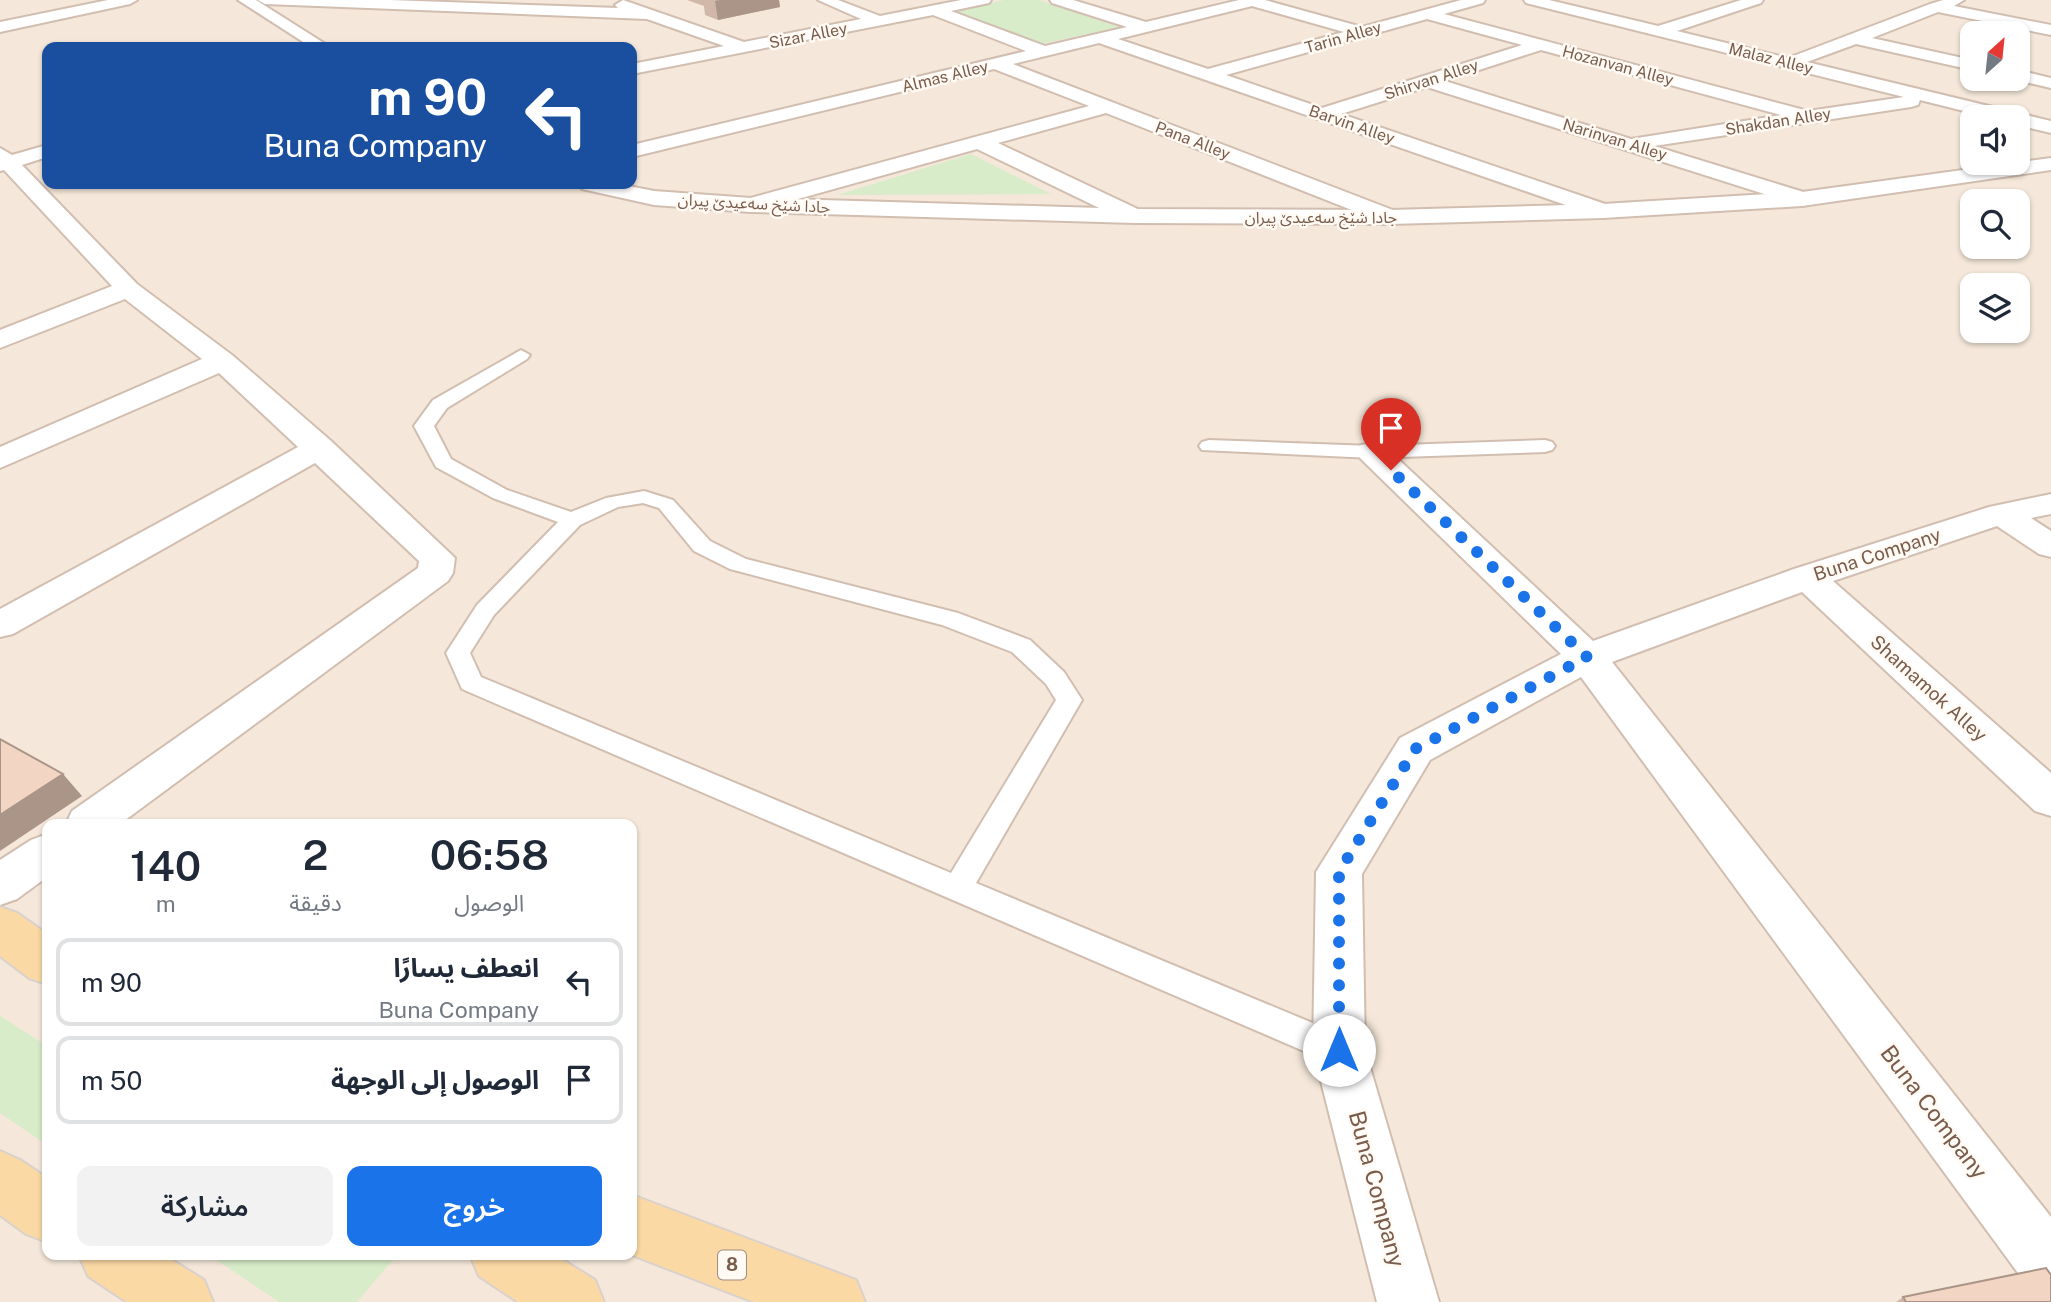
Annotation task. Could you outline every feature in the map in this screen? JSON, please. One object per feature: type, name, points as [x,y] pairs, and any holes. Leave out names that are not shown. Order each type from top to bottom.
[{"type":"main road","points":[[0,928],[42,958]]},
{"type":"main road","points":[[0,1181],[42,1210]]},
{"type":"main road","name":"8","points":[[637,1227],[834,1302]]},
{"type":"main road","points":[[637,1228],[754,1302]]},
{"type":"main road","points":[[95,1260],[131,1302]]},
{"type":"main road","points":[[117,1260],[182,1302]]},
{"type":"main road","points":[[508,1260],[573,1302]]},
{"type":"street","points":[[0,27],[130,0]]},
{"type":"street","points":[[245,0],[314,42]]},
{"type":"street","points":[[265,0],[441,3],[649,14]]},
{"type":"street","points":[[608,0],[743,48]]},
{"type":"street","points":[[825,0],[879,21]]},
{"type":"street","name":"Sizar Alley","points":[[637,68],[983,0]]},
{"type":"street","points":[[1057,0],[1146,27]]},
{"type":"street","name":"Tarin Alley","points":[[1208,75],[1478,0]]},
{"type":"street","name":"Malaz Alley","points":[[1531,0],[1960,106]]},
{"type":"street","points":[[1660,31],[1756,0]]},
{"type":"street","points":[[1790,63],[1957,0]]},
{"type":"street","points":[[1255,1],[1362,32]]},
{"type":"street","name":"Almas Alley","points":[[637,150],[1255,1]]},
{"type":"street","points":[[1690,3],[1724,10]]},
{"type":"street","points":[[1935,8],[2051,30]]},
{"type":"street","points":[[935,10],[1044,52]]},
{"type":"street","name":"Hozanvan Alley","points":[[1426,14],[1810,117]]},
{"type":"street","name":"Barvin Alley","points":[[1100,38],[1603,211]]},
{"type":"street","points":[[1856,39],[1960,62]]},
{"type":"street","name":"Shirvan Alley","points":[[1323,114],[1539,44]]},
{"type":"street","name":"Pana Alley","points":[[995,63],[1390,217]]},
{"type":"street","name":"Narinvan Alley","points":[[1428,80],[1802,199]]},
{"type":"street","name":"Shakdan Alley","points":[[1630,143],[1927,98]]},
{"type":"street","points":[[751,205],[1107,107]]},
{"type":"street","points":[[2030,122],[2051,127]]},
{"type":"street","points":[[979,142],[1134,216]]},
{"type":"street","points":[[2,160],[42,152]]},
{"type":"street","points":[[2,160],[128,289],[222,361],[437,558],[435,573],[95,819]]},
{"type":"street","name":"جادا شێخ سەعیدێ پیران","points":[[612,189],[653,198],[751,205],[1134,216],[1390,217],[1603,211],[1802,199],[2051,164]]},
{"type":"street","points":[[0,340],[128,289]]},
{"type":"street","points":[[0,458],[222,361]]},
{"type":"street","points":[[0,625],[320,448]]},
{"type":"street","name":"Buna Company","points":[[1372,452],[1587,657],[2051,1266]]},
{"type":"street","name":"Buna Company","points":[[1408,1302],[1339,1050],[1339,872],[1415,749],[1587,657],[1807,577],[2001,514],[2051,503]]},
{"type":"street","points":[[2001,514],[2051,546]]},
{"type":"street","name":"Shamamok Alley","points":[[1807,577],[2051,799]]},
{"type":"street","points":[[0,885],[42,856]]},
{"type":"lane","points":[[521,355],[440,404],[424,426],[443,463],[500,494],[572,520]]},
{"type":"lane","points":[[1209,446],[1372,452],[1545,446]]},
{"type":"lane","points":[[957,889],[1069,700],[1055,678],[1021,646],[950,619],[738,564],[702,546],[666,504],[644,497],[623,501],[572,520],[485,610],[458,653],[471,683],[957,889],[1339,1050]]},
{"type":"shaded area","points":[[0,0],[2051,0],[2051,1302],[0,1302]]},
{"type":"green space","points":[[1004,0],[1039,0],[1119,27],[1041,44],[950,11]]},
{"type":"green space","points":[[971,154],[1051,194],[837,195]]},
{"type":"green space","points":[[0,1016],[42,1043],[42,1142],[0,1113]]},
{"type":"green space","points":[[216,1260],[393,1260],[357,1302],[279,1302]]},
{"type":"building","points":[[0,739],[63,774],[0,815]]},
{"type":"building","points":[[2046,1268],[2051,1275],[2051,1302],[1906,1302],[1903,1297]]},
{"type":"route","points":[[1339,1050],[1339,872],[1415,749],[1587,657],[1391,470]]}]
